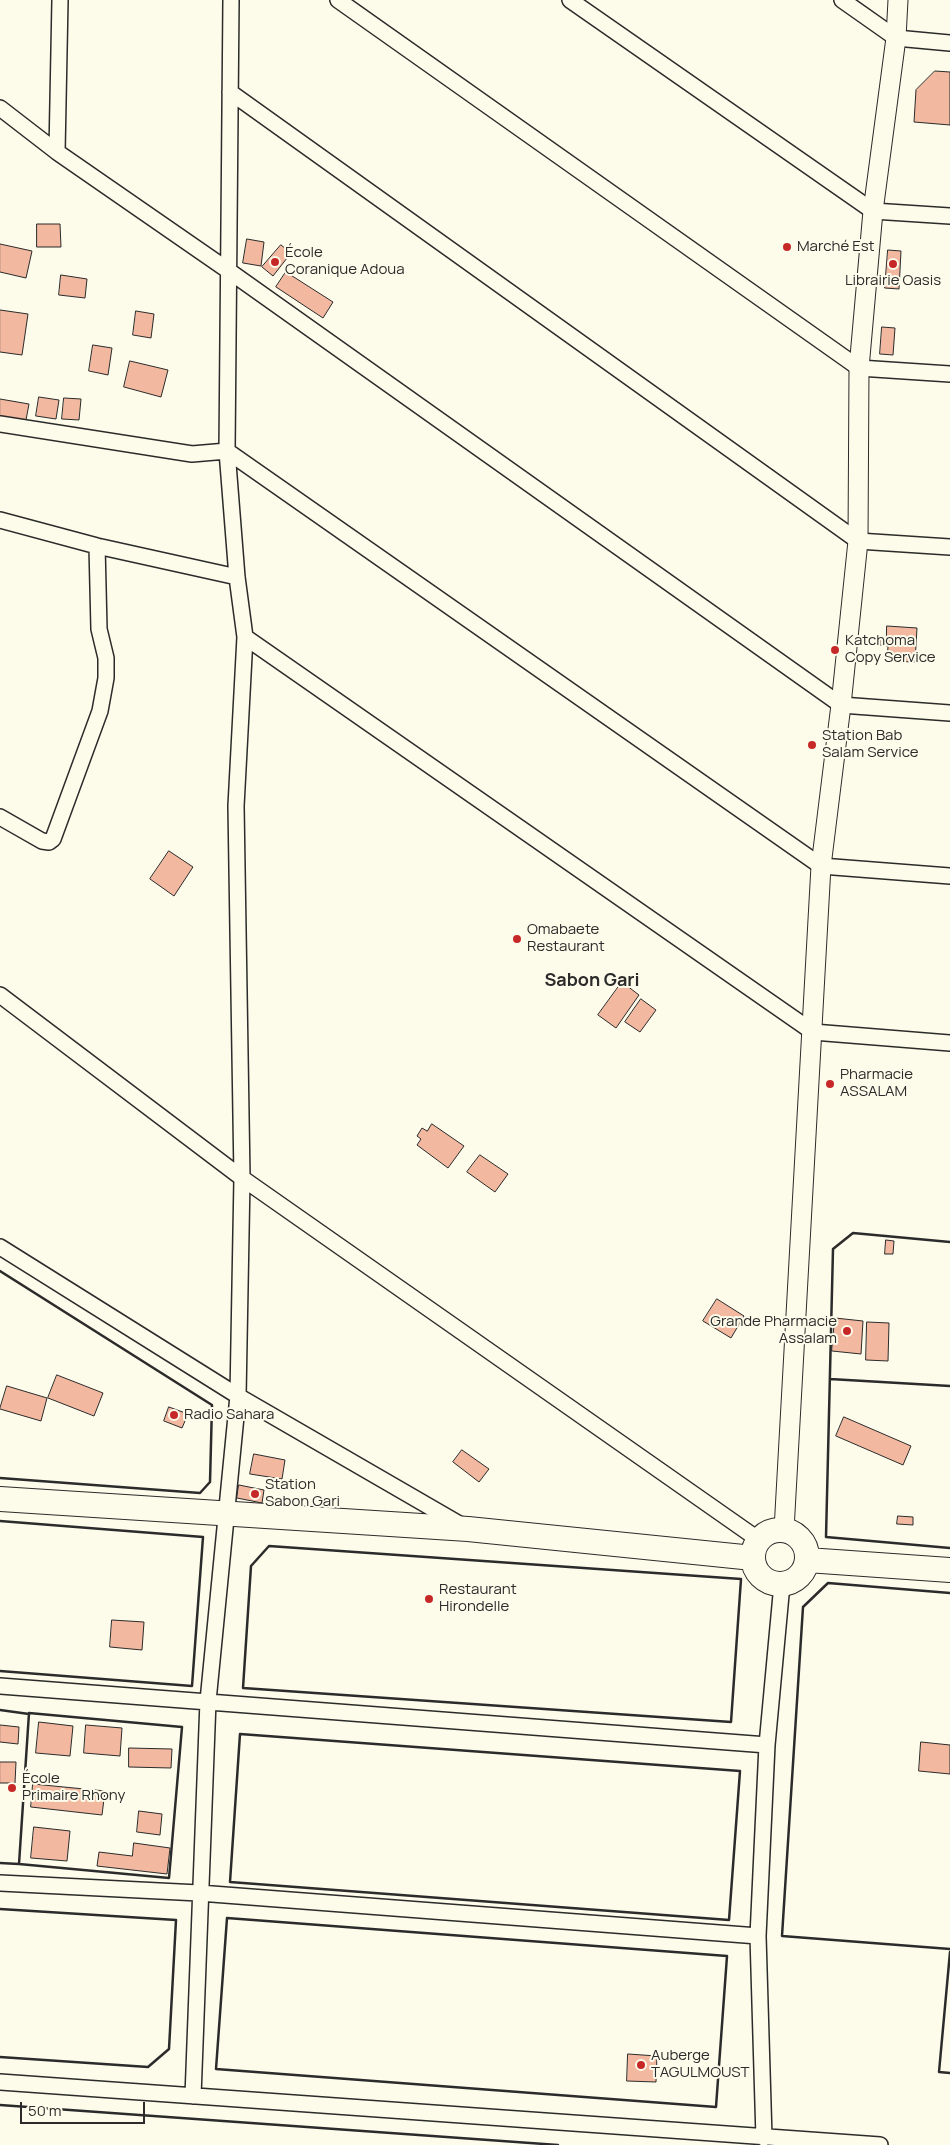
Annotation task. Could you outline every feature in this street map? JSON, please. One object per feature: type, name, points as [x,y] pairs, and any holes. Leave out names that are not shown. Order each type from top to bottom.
[{"type":"main road","points":[[0,1499],[756,1549]]},
{"type":"main road","points":[[784,1530],[799,1537],[804,1544],[807,1560],[801,1574],[796,1579],[782,1584],[773,1583],[759,1574],[756,1549],[770,1532],[784,1530]]},
{"type":"main road","points":[[807,1560],[950,1570]]},
{"type":"street","points":[[56,152],[60,0]]},
{"type":"street","points":[[193,2096],[199,1893],[208,1701],[238,1396],[242,1178],[236,806],[245,637],[227,451],[231,0]]},
{"type":"street","points":[[338,0],[859,368],[950,374]]},
{"type":"street","points":[[570,0],[873,211],[950,216]]},
{"type":"street","points":[[842,0],[896,38],[950,43]]},
{"type":"street","points":[[784,1530],[801,1197],[813,1032],[821,866],[841,705],[858,542],[859,368],[873,211],[896,38],[898,0]]},
{"type":"street","points":[[230,92],[858,542],[950,547]]},
{"type":"street","points":[[0,108],[56,152],[229,271],[841,705],[950,713]]},
{"type":"street","points":[[0,424],[192,454],[227,451],[821,866],[950,876]]},
{"type":"street","points":[[0,520],[97,546],[238,577]]},
{"type":"street","points":[[0,817],[42,841],[49,842],[53,839],[100,711],[107,668],[99,630],[97,546]]},
{"type":"street","points":[[245,637],[813,1032],[950,1043]]},
{"type":"street","points":[[0,995],[242,1178],[756,1549]]},
{"type":"street","points":[[0,1247],[238,1396],[468,1529]]},
{"type":"street","points":[[764,2138],[758,1936],[767,1745],[782,1584]]},
{"type":"street","points":[[0,1686],[767,1745]]},
{"type":"street","points":[[0,1884],[199,1893],[758,1936]]},
{"type":"street","points":[[0,2082],[880,2145]]},
{"type":"building","points":[[935,71],[950,72],[950,125],[914,122],[916,90]]},
{"type":"building","points":[[37,224],[60,224],[61,247],[37,247]]},
{"type":"building","points":[[247,239],[264,242],[261,266],[243,263]]},
{"type":"building","points":[[0,244],[32,251],[26,278],[0,272]]},
{"type":"building","points":[[281,245],[291,253],[273,276],[262,267]]},
{"type":"building","points":[[888,250],[901,251],[899,289],[885,288]]},
{"type":"building","points":[[286,272],[333,302],[323,318],[276,287]]},
{"type":"building","points":[[61,275],[87,279],[85,298],[59,295]]},
{"type":"building","points":[[0,310],[28,314],[22,355],[0,352]]},
{"type":"building","points":[[136,311],[154,314],[151,338],[133,335]]},
{"type":"building","points":[[882,327],[895,328],[893,355],[880,354]]},
{"type":"building","points":[[93,345],[112,348],[108,375],[89,371]]},
{"type":"building","points":[[130,361],[168,370],[161,397],[124,387]]},
{"type":"building","points":[[39,397],[59,400],[56,419],[36,416]]},
{"type":"building","points":[[64,398],[81,399],[79,420],[62,419]]},
{"type":"building","points":[[0,399],[29,404],[26,420],[0,416]]},
{"type":"building","points":[[887,626],[917,628],[915,662],[887,661],[888,646],[880,645],[880,637],[886,638]]},
{"type":"building","points":[[169,851],[193,867],[174,896],[150,879]]},
{"type":"building","points":[[622,982],[639,995],[616,1028],[598,1015]]},
{"type":"building","points":[[641,999],[656,1010],[640,1032],[625,1022]]},
{"type":"building","points":[[432,1124],[464,1146],[448,1168],[417,1145],[421,1139],[417,1136],[422,1128],[427,1131]]},
{"type":"building","points":[[480,1155],[508,1174],[495,1192],[467,1172]]},
{"type":"building","points":[[886,1240],[894,1241],[893,1254],[885,1254]]},
{"type":"building","points":[[717,1299],[744,1316],[731,1338],[703,1321]]},
{"type":"building","points":[[835,1318],[863,1321],[861,1354],[832,1351]]},
{"type":"building","points":[[867,1322],[889,1323],[888,1361],[866,1360]]},
{"type":"building","points":[[57,1375],[103,1393],[94,1416],[48,1398]]},
{"type":"building","points":[[7,1386],[47,1398],[41,1421],[0,1409]]},
{"type":"building","points":[[169,1407],[188,1414],[182,1428],[164,1421]]},
{"type":"building","points":[[844,1417],[911,1446],[903,1465],[836,1436]]},
{"type":"building","points":[[462,1450],[489,1469],[479,1482],[453,1462]]},
{"type":"building","points":[[254,1454],[285,1460],[282,1479],[250,1474]]},
{"type":"building","points":[[239,1485],[264,1490],[262,1503],[237,1498]]},
{"type":"building","points":[[898,1516],[913,1517],[913,1525],[897,1524]]},
{"type":"building","points":[[112,1620],[144,1622],[142,1650],[110,1647]]},
{"type":"building","points":[[39,1722],[73,1726],[70,1756],[36,1753]]},
{"type":"building","points":[[0,1725],[19,1727],[18,1744],[0,1742]]},
{"type":"building","points":[[86,1725],[122,1728],[120,1756],[84,1753]]},
{"type":"building","points":[[921,1742],[950,1745],[950,1774],[919,1771]]},
{"type":"building","points":[[129,1748],[172,1749],[171,1768],[129,1767]]},
{"type":"building","points":[[0,1762],[16,1762],[15,1783],[0,1783]]},
{"type":"building","points":[[33,1784],[105,1791],[102,1815],[31,1807]]},
{"type":"building","points":[[139,1811],[162,1814],[160,1835],[137,1832]]},
{"type":"building","points":[[34,1827],[70,1831],[67,1861],[31,1858]]},
{"type":"building","points":[[134,1843],[170,1848],[167,1874],[97,1866],[99,1852],[132,1856]]},
{"type":"building","points":[[628,2054],[657,2056],[656,2082],[627,2081]]},
{"type":"wall","points":[[950,1242],[853,1233],[833,1249],[826,1537],[950,1548]]},
{"type":"wall","points":[[0,1271],[212,1405],[210,1482],[200,1493],[0,1478]]},
{"type":"wall","points":[[830,1379],[950,1386]]},
{"type":"wall","points":[[0,1521],[203,1537],[192,1686],[0,1671]]},
{"type":"wall","points":[[269,1546],[741,1579],[731,1722],[243,1688],[251,1566],[269,1546]]},
{"type":"wall","points":[[950,1593],[828,1583],[803,1607],[782,1936],[950,1949]]},
{"type":"wall","points":[[0,1710],[29,1714]]},
{"type":"wall","points":[[29,1713],[182,1727],[169,1878],[19,1864],[29,1713]]},
{"type":"wall","points":[[240,1734],[740,1771],[729,1920],[230,1882],[240,1734]]},
{"type":"wall","points":[[0,1863],[19,1864]]},
{"type":"wall","points":[[0,1909],[176,1920],[169,2049],[148,2067],[0,2057]]},
{"type":"wall","points":[[227,1918],[727,1956],[716,2107],[216,2069],[227,1918]]},
{"type":"wall","points":[[950,1952],[939,2072],[950,2073]]},
{"type":"wall","points":[[0,2105],[558,2145]]},
{"type":"place","name":"Marché Est","points":[[787,247]]},
{"type":"place","name":"École Coranique Adoua","points":[[275,262]]},
{"type":"place","name":"Librairie Oasis","points":[[893,264]]},
{"type":"place","name":"Katchoma Copy Service","points":[[835,650]]},
{"type":"place","name":"Station Bab Salam Service","points":[[812,745]]},
{"type":"place","name":"Omabaete Restaurant","points":[[517,939]]},
{"type":"place","name":"Pharmacie ASSALAM","points":[[830,1084]]},
{"type":"place","name":"Grande Pharmacie Assalam","points":[[847,1331]]},
{"type":"place","name":"Radio Sahara","points":[[174,1415]]},
{"type":"place","name":"Station Sabon Gari","points":[[255,1494]]},
{"type":"place","name":"Restaurant Hirondelle","points":[[429,1599]]},
{"type":"place","name":"École Primaire Rhony","points":[[12,1788]]},
{"type":"place","name":"Auberge TAGULMOUST","points":[[641,2065]]},
{"type":"district","name":"Sabon Gari","points":[[592,981]]}]
